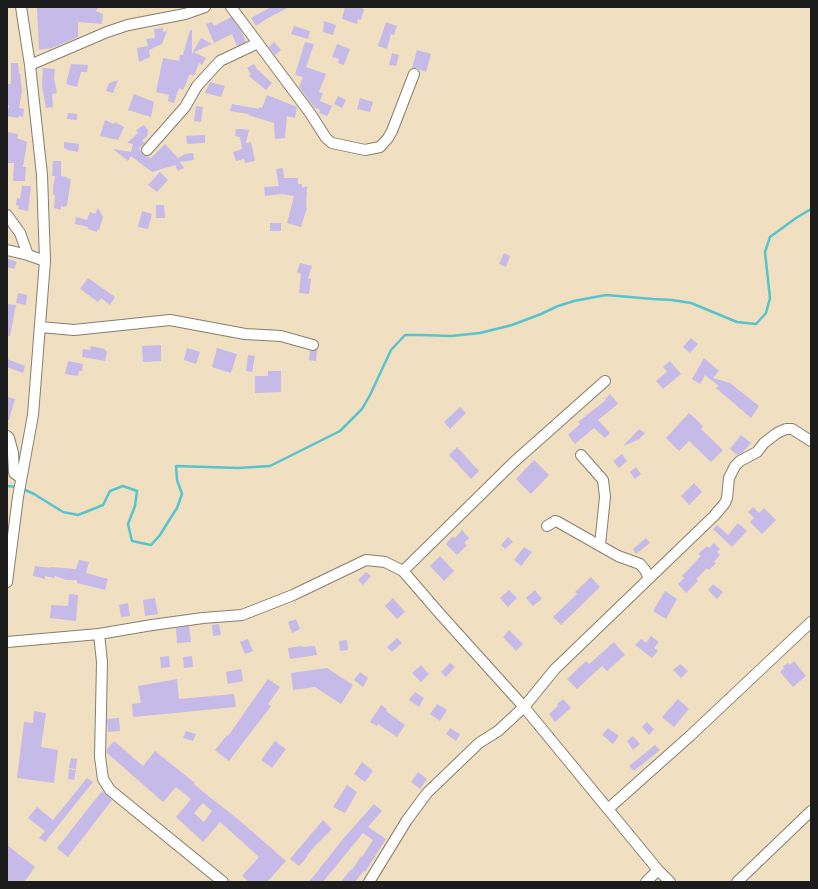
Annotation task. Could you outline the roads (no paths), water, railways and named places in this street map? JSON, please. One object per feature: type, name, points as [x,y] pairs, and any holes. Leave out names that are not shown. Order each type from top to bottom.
[{"type":"street","points":[[7,582],[18,497],[33,415],[45,261],[42,175],[30,65],[21,7]]},
{"type":"street","points":[[30,65],[107,32],[128,25],[184,14],[205,7]]},
{"type":"street","points":[[231,7],[310,113],[326,138],[332,143],[365,150],[380,147],[392,131],[414,74]]},
{"type":"street","points":[[147,150],[185,107],[197,86],[220,61],[258,43]]},
{"type":"street","points":[[7,215],[20,233],[28,255]]},
{"type":"street","points":[[7,250],[45,261]]},
{"type":"street","points":[[40,327],[74,330],[170,320],[245,334],[281,336],[312,345]]},
{"type":"street","points":[[403,571],[516,461],[605,381]]},
{"type":"street","points":[[369,882],[408,820],[427,794],[479,743],[498,731],[524,707],[555,669],[714,516],[727,498],[729,478],[732,471],[740,462],[757,452],[777,433],[786,429],[792,429],[811,442]]},
{"type":"street","points":[[7,436],[9,438],[13,453],[14,473],[21,481]]},
{"type":"street","points":[[581,455],[603,480],[605,497],[600,545]]},
{"type":"street","points":[[547,526],[555,521],[558,522],[618,556],[640,564],[649,578]]},
{"type":"street","points":[[7,642],[99,634],[188,620],[242,615],[293,595],[366,560],[385,562],[403,571],[441,615],[503,682],[658,870],[670,882]]},
{"type":"street","points":[[608,809],[811,622]]},
{"type":"street","points":[[99,634],[102,662],[100,756],[103,779],[110,790],[223,882]]},
{"type":"street","points":[[737,882],[811,811]]},
{"type":"street","points":[[646,882],[658,870]]},
{"type":"waterway","points":[[23,489],[63,512],[78,515],[103,505],[110,491],[123,486],[137,491],[135,506],[128,524],[132,541],[151,545],[160,535],[177,508],[182,494],[177,480],[176,466],[238,468],[270,466],[340,431],[362,409],[391,350],[405,335],[451,336],[480,333],[512,325],[574,301],[606,295],[672,300],[691,303],[737,322],[756,324],[766,313],[770,298],[765,252],[770,237],[811,209]]},
{"type":"waterway","points":[[7,486],[18,487]]}]
